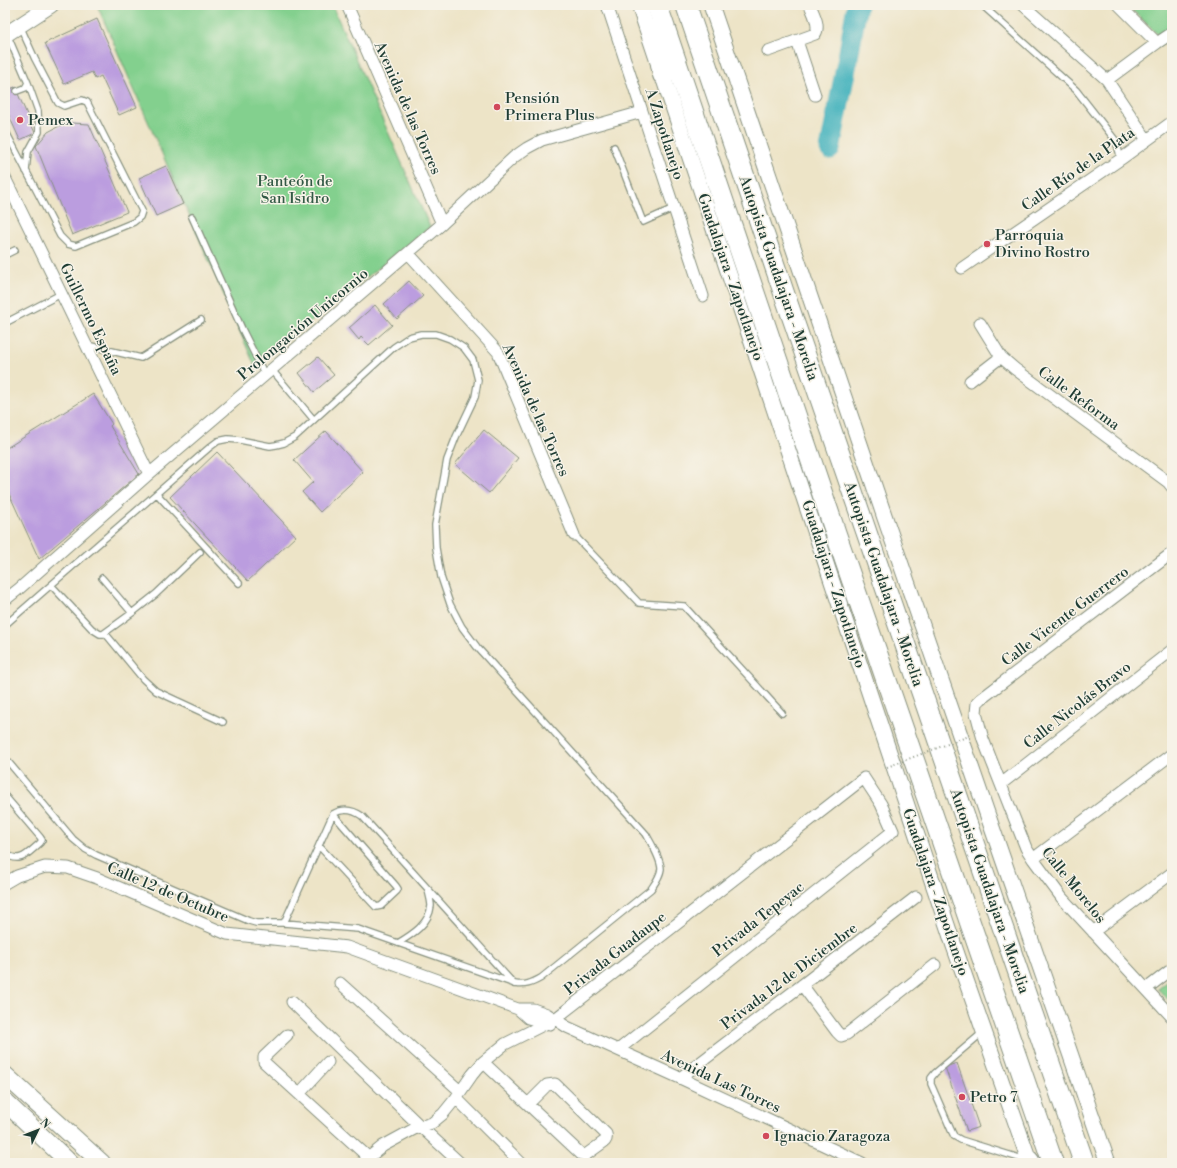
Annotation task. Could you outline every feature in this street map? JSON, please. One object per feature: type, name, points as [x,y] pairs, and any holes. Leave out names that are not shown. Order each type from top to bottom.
[{"type":"highway","points":[[650,5],[663,75]]},
{"type":"highway","name":"Autopista Guadalajara - Morelia","points":[[657,5],[836,534],[1054,1163]]},
{"type":"highway","name":"Autopista Guadalajara - Morelia","points":[[686,5],[1084,1163]]},
{"type":"main road","points":[[5,1075],[102,1163]]},
{"type":"main road","points":[[5,1102],[61,1160]]},
{"type":"street","name":"Avenida de las Torres","points":[[347,5],[442,224]]},
{"type":"street","name":"A Zapotlanejo","points":[[607,5],[703,296]]},
{"type":"street","name":"Guadalajara - Zapotlanejo","points":[[639,5],[952,939],[1030,1162]]},
{"type":"street","points":[[711,5],[885,518],[1108,1163]]},
{"type":"street","points":[[768,51],[813,36],[817,32],[818,27],[810,5]]},
{"type":"street","points":[[1023,5],[1107,80],[1146,140]]},
{"type":"street","points":[[1119,5],[1157,42]]},
{"type":"street","points":[[11,32],[43,7]]},
{"type":"street","points":[[1107,80],[1157,42],[1172,33]]},
{"type":"street","points":[[797,41],[815,95]]},
{"type":"street","name":"Prolongación Unicornio","points":[[5,600],[149,474],[408,254],[514,157],[542,140],[642,112]]},
{"type":"street","name":"Calle Río de la Plata","points":[[962,268],[1121,159],[1172,122]]},
{"type":"street","name":"Guillermo España","points":[[5,178],[149,474]]},
{"type":"street","name":"Avenida de las Torres","points":[[408,254],[498,352],[574,535]]},
{"type":"street","name":"Calle Reforma","points":[[980,323],[1001,357],[1168,482],[1172,487]]},
{"type":"street","points":[[970,381],[1001,357]]},
{"type":"street","name":"Calle Vicente Guerrero","points":[[977,703],[1172,553]]},
{"type":"street","name":"Calle Nicolás Bravo","points":[[1000,784],[1172,650]]},
{"type":"street","name":"Calle Morelos","points":[[977,703],[976,713],[983,740],[1026,848],[1062,898],[1172,1017]]},
{"type":"street","points":[[1033,859],[1172,754]]},
{"type":"street","name":"Privada Guadaupe","points":[[365,1160],[382,1146],[432,1123],[443,1114],[482,1062],[505,1044],[551,1021],[864,778],[880,804]]},
{"type":"street","name":"Privada Tepeyac","points":[[618,1050],[893,831],[880,804]]},
{"type":"street","name":"Calle 12 de Octubre","points":[[5,883],[17,876],[45,867],[68,868],[97,878],[227,934],[347,947]]},
{"type":"street","points":[[1094,932],[1172,873]]},
{"type":"street","name":"Privada 12 de Diciembre","points":[[680,1078],[916,897]]},
{"type":"street","name":"Avenida Las Torres","points":[[347,947],[518,1009],[528,1018],[551,1021],[566,1027],[680,1078],[862,1163]]},
{"type":"street","points":[[802,985],[841,1036],[847,1034],[935,965]]},
{"type":"street","points":[[1146,990],[1172,969]]},
{"type":"street","points":[[340,983],[458,1094],[521,1163]]},
{"type":"street","points":[[292,1002],[460,1163]]},
{"type":"street","points":[[287,1035],[266,1056],[264,1060],[266,1064],[299,1094],[365,1160]]},
{"type":"street","points":[[299,1094],[328,1062]]},
{"type":"street","points":[[482,1062],[581,1154],[587,1154],[606,1139],[607,1136],[604,1132],[555,1084],[547,1085],[528,1104]]},
{"type":"lane","points":[[982,5],[1076,90],[1116,141],[1121,159]]},
{"type":"lane","points":[[11,32],[38,112],[39,132],[28,152],[26,171]]},
{"type":"lane","points":[[5,130],[60,236],[68,244],[76,246],[134,222],[142,214],[142,211],[87,102],[82,100],[64,106],[58,103],[35,59],[11,32]]},
{"type":"lane","points":[[17,92],[25,88],[28,83]]},
{"type":"lane","points":[[614,147],[643,222],[674,208]]},
{"type":"lane","points":[[192,217],[242,329],[268,373],[314,420]]},
{"type":"lane","points":[[5,255],[15,250]]},
{"type":"lane","points":[[5,323],[61,294]]},
{"type":"lane","points":[[87,345],[141,358],[201,320]]},
{"type":"lane","points":[[5,625],[218,441],[234,439],[270,446],[284,443],[295,437],[394,347],[409,337],[422,334],[436,334],[450,339],[464,348],[473,360],[478,380],[475,397],[447,460],[435,525],[436,548],[441,577],[450,604],[462,627],[477,647],[646,834],[659,860],[661,869],[658,880],[651,889],[541,978],[525,985],[514,984],[358,929],[284,923],[256,923],[249,921],[90,852],[73,839],[5,758]]},
{"type":"lane","points":[[157,494],[239,583]]},
{"type":"lane","points":[[574,535],[639,603],[684,606],[782,713]]},
{"type":"lane","points":[[51,585],[92,629],[100,634],[105,633],[156,594],[200,552]]},
{"type":"lane","points":[[102,578],[132,613]]},
{"type":"lane","points":[[105,633],[156,691],[223,722]]},
{"type":"lane","points":[[5,796],[42,840],[21,858],[12,858],[5,853]]},
{"type":"lane","points":[[284,923],[333,814],[343,809],[348,810],[362,816],[514,984]]},
{"type":"lane","points":[[318,846],[376,907],[381,906],[398,891],[396,886],[333,814]]},
{"type":"lane","points":[[398,943],[412,935],[420,928],[428,916],[431,905],[428,890]]},
{"type":"lane","points":[[984,1032],[935,1073],[931,1078],[931,1084],[954,1136],[961,1140],[1030,1162]]},
{"type":"path","points":[[887,766],[969,736]]},
{"type":"green space","name":"Panteón de San Isidro","points":[[97,5],[332,5],[430,227],[255,366]]},
{"type":"green space","points":[[1127,5],[1172,5],[1172,25],[1159,36]]},
{"type":"green space","points":[[1172,978],[1172,1004],[1158,989]]},
{"type":"building","points":[[97,19],[137,107],[119,115],[101,76],[95,79],[92,72],[64,84],[45,43]]},
{"type":"building","name":"Pemex","points":[[15,87],[35,133],[20,140],[5,107],[5,91]]},
{"type":"building","points":[[63,124],[89,124],[127,212],[72,235],[36,146],[48,132]]},
{"type":"building","points":[[166,166],[183,204],[156,216],[139,178]]},
{"type":"building","points":[[409,281],[423,296],[397,319],[384,304]]},
{"type":"building","points":[[375,305],[392,325],[369,345],[361,337],[359,340],[349,328]]},
{"type":"building","points":[[318,357],[334,375],[314,392],[299,373]]},
{"type":"building","points":[[93,394],[112,424],[110,426],[139,474],[39,559],[5,485],[5,449]]},
{"type":"building","points":[[484,430],[518,458],[489,493],[455,464]]},
{"type":"building","points":[[326,431],[363,472],[320,512],[302,492],[313,482],[294,460]]},
{"type":"building","points":[[217,452],[296,536],[248,581],[170,497]]},
{"type":"building","name":"Petro 7","points":[[957,1063],[979,1127],[967,1131],[945,1067]]},
{"type":"waterway","points":[[830,149],[857,5]]},
{"type":"place","name":"Pensión Primera Plus","points":[[497,107]]},
{"type":"place","name":"Pemex","points":[[20,120]]},
{"type":"place","name":"Parroquia Divino Rostro","points":[[987,244]]},
{"type":"place","name":"Petro 7","points":[[962,1097]]},
{"type":"place","name":"Ignacio Zaragoza","points":[[766,1136]]}]
